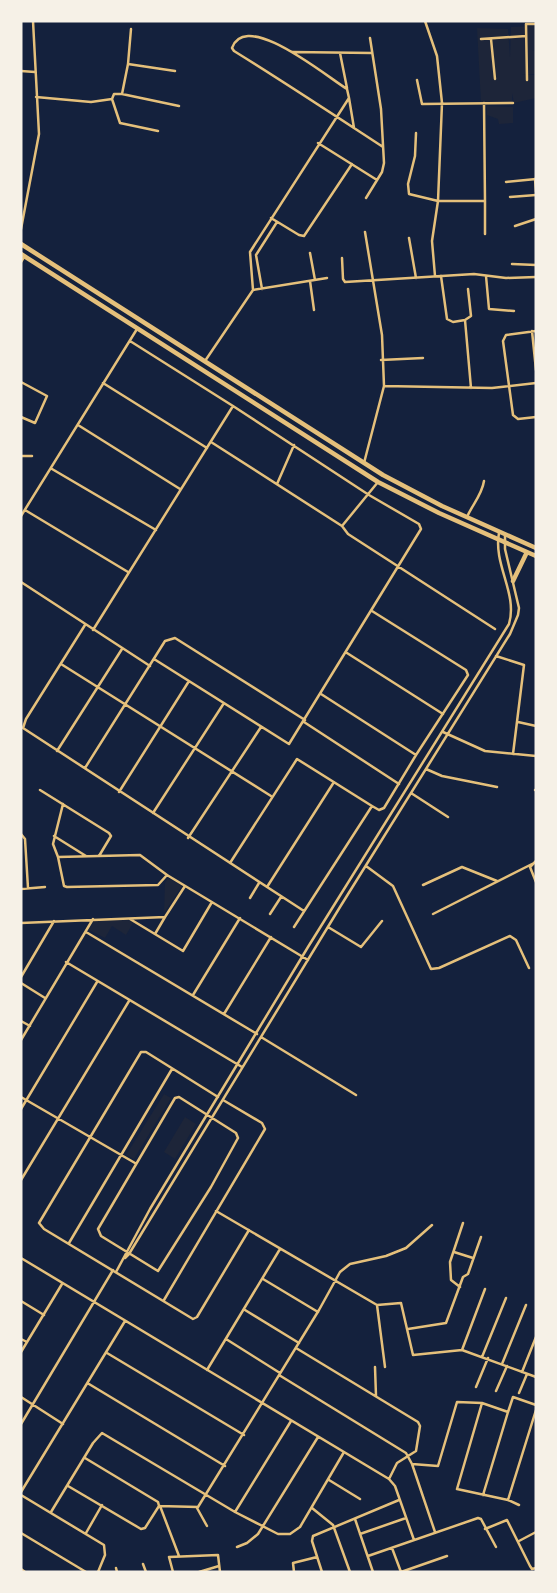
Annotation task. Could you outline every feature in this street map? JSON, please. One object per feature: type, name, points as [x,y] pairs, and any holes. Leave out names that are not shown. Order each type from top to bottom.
[{"type":"highway","points":[[21,244],[383,475],[505,536],[536,548]]},
{"type":"highway","points":[[23,255],[378,482],[438,513],[536,556]]},
{"type":"highway","points":[[234,389],[239,382]]},
{"type":"highway","points":[[378,482],[383,475]]},
{"type":"highway","points":[[513,581],[527,552]]},
{"type":"street","points":[[21,228],[38,134],[33,21]]},
{"type":"street","points":[[425,21],[437,56],[442,103],[438,201],[432,241],[435,276]]},
{"type":"street","points":[[527,80],[526,23],[536,24]]},
{"type":"street","points":[[122,94],[128,64],[131,29]]},
{"type":"street","points":[[347,89],[265,37],[239,36],[232,48],[246,59],[383,147]]},
{"type":"street","points":[[481,40],[526,36]]},
{"type":"street","points":[[366,198],[383,168],[381,109],[370,38]]},
{"type":"street","points":[[491,39],[495,78]]},
{"type":"street","points":[[291,52],[372,53]]},
{"type":"street","points":[[340,53],[354,128]]},
{"type":"street","points":[[128,64],[175,71]]},
{"type":"street","points":[[21,71],[35,72]]},
{"type":"street","points":[[417,80],[421,104],[513,103]]},
{"type":"street","points":[[158,131],[120,122],[112,99],[114,94],[179,106]]},
{"type":"street","points":[[36,97],[91,102],[112,99]]},
{"type":"street","points":[[205,361],[254,290],[250,252],[348,98]]},
{"type":"street","points":[[484,103],[485,234]]},
{"type":"street","points":[[416,133],[416,151],[408,192],[411,196],[438,201],[485,201]]},
{"type":"street","points":[[318,143],[377,180]]},
{"type":"street","points":[[271,218],[299,235],[304,236],[352,164]]},
{"type":"street","points":[[506,182],[535,179],[536,194],[510,197]]},
{"type":"street","points":[[515,226],[536,219]]},
{"type":"street","points":[[262,289],[256,255],[277,222]]},
{"type":"street","points":[[364,462],[384,386],[381,360],[382,335],[365,232]]},
{"type":"street","points":[[409,238],[416,278]]},
{"type":"street","points":[[310,253],[315,280]]},
{"type":"street","points":[[21,262],[23,255]]},
{"type":"street","points":[[342,258],[345,282],[476,274],[506,278],[536,277]]},
{"type":"street","points":[[512,264],[536,264]]},
{"type":"street","points":[[441,276],[447,319],[453,322],[465,320],[471,316],[468,289]]},
{"type":"street","points":[[486,276],[489,309],[514,311]]},
{"type":"street","points":[[254,290],[327,278]]},
{"type":"street","points":[[310,281],[314,310]]},
{"type":"street","points":[[465,320],[471,388]]},
{"type":"street","points":[[21,516],[137,329]]},
{"type":"street","points":[[532,331],[536,370]]},
{"type":"street","points":[[536,331],[506,335],[503,338],[508,386],[514,417],[518,419],[536,417]]},
{"type":"street","points":[[130,341],[369,495],[419,524],[421,531],[322,694],[289,744],[154,659]]},
{"type":"street","points":[[381,360],[423,358]]},
{"type":"street","points":[[21,382],[47,396],[35,423],[21,417]]},
{"type":"street","points":[[103,383],[207,448]]},
{"type":"street","points":[[384,386],[471,388],[536,383]]},
{"type":"street","points":[[93,630],[233,406]]},
{"type":"street","points":[[78,425],[180,490]]},
{"type":"street","points":[[211,442],[342,526],[348,534],[399,568],[495,628]]},
{"type":"street","points":[[277,484],[294,445]]},
{"type":"street","points":[[21,456],[32,456]]},
{"type":"street","points":[[51,468],[156,530]]},
{"type":"street","points":[[467,517],[473,503],[481,493],[484,481]]},
{"type":"street","points":[[342,526],[378,482]]},
{"type":"street","points":[[25,510],[128,572]]},
{"type":"street","points":[[124,1259],[125,1252],[150,1208],[302,957],[509,624],[512,608],[498,553],[499,533]]},
{"type":"street","points":[[21,1424],[94,1302],[114,1271],[129,1254],[155,1212],[340,906],[510,634],[518,615],[504,542],[505,536]]},
{"type":"street","points":[[21,582],[150,666]]},
{"type":"street","points":[[230,863],[271,796],[297,759],[378,810],[384,808],[468,675],[468,672],[372,611]]},
{"type":"street","points":[[85,625],[22,726],[25,731],[188,838],[304,911]]},
{"type":"street","points":[[84,769],[165,641],[175,638],[399,784]]},
{"type":"street","points":[[57,751],[122,649]]},
{"type":"street","points":[[347,653],[443,714]]},
{"type":"street","points":[[496,656],[524,665],[513,754]]},
{"type":"street","points":[[61,663],[271,796]]},
{"type":"street","points":[[119,792],[189,681]]},
{"type":"street","points":[[322,694],[416,755]]},
{"type":"street","points":[[152,814],[224,703]]},
{"type":"street","points":[[518,722],[536,726]]},
{"type":"street","points":[[188,838],[261,727]]},
{"type":"street","points":[[443,732],[485,751],[536,756]]},
{"type":"street","points":[[426,769],[442,776],[497,788]]},
{"type":"street","points":[[268,887],[334,782]]},
{"type":"street","points":[[40,790],[109,833],[111,836],[99,856]]},
{"type":"street","points":[[412,793],[448,817]]},
{"type":"street","points":[[63,804],[53,844],[64,886],[158,885],[167,875]]},
{"type":"street","points":[[294,927],[372,806]]},
{"type":"street","points":[[21,834],[25,839],[23,861],[28,888]]},
{"type":"street","points":[[54,836],[86,856]]},
{"type":"street","points":[[371,848],[376,850]]},
{"type":"street","points":[[58,858],[140,855],[167,875],[308,960]]},
{"type":"street","points":[[433,914],[535,862]]},
{"type":"street","points":[[535,862],[530,869],[536,882]]},
{"type":"street","points":[[366,866],[388,880],[393,886],[431,968],[439,968],[510,936],[516,940],[529,968]]},
{"type":"street","points":[[423,885],[462,867],[497,881]]},
{"type":"street","points":[[250,898],[259,883]]},
{"type":"street","points":[[155,934],[185,886]]},
{"type":"street","points":[[21,889],[46,887]]},
{"type":"street","points":[[270,914],[281,897]]},
{"type":"street","points":[[130,918],[183,951],[212,902]]},
{"type":"street","points":[[335,904],[340,906]]},
{"type":"street","points":[[21,923],[165,917]]},
{"type":"street","points":[[193,995],[240,918]]},
{"type":"street","points":[[21,1040],[93,919]]},
{"type":"street","points":[[21,976],[54,921]]},
{"type":"street","points":[[328,927],[361,947],[382,921]]},
{"type":"street","points":[[86,932],[261,1036],[356,1096]]},
{"type":"street","points":[[224,1014],[271,937]]},
{"type":"street","points":[[66,962],[242,1067]]},
{"type":"street","points":[[21,1109],[97,982]]},
{"type":"street","points":[[21,983],[45,998]]},
{"type":"street","points":[[21,1180],[129,1001]]},
{"type":"street","points":[[21,1021],[30,1026]]},
{"type":"street","points":[[164,1300],[265,1129],[262,1123],[146,1052],[141,1052],[89,1136],[39,1221],[39,1225],[194,1319],[249,1230]]},
{"type":"street","points":[[69,1243],[172,1069]]},
{"type":"street","points":[[21,1097],[135,1163]]},
{"type":"street","points":[[176,1097],[207,1114],[236,1133],[238,1140],[161,1271],[156,1271],[101,1236],[98,1229],[135,1163],[176,1097]]},
{"type":"street","points":[[150,1208],[155,1212]]},
{"type":"street","points":[[216,1211],[377,1306],[401,1304],[408,1329],[412,1355],[462,1350],[536,1377]]},
{"type":"street","points":[[460,1287],[454,1283],[449,1266],[463,1223]]},
{"type":"street","points":[[197,1508],[207,1496],[318,1312],[334,1282],[346,1266],[406,1248],[432,1225]]},
{"type":"street","points":[[408,1329],[446,1323],[464,1277],[468,1274],[481,1237]]},
{"type":"street","points":[[207,1370],[280,1249]]},
{"type":"street","points":[[454,1252],[473,1258]]},
{"type":"street","points":[[21,1258],[389,1479],[395,1486],[414,1540]]},
{"type":"street","points":[[262,1279],[318,1312]]},
{"type":"street","points":[[21,1352],[62,1284]]},
{"type":"street","points":[[462,1350],[485,1289]]},
{"type":"street","points":[[482,1356],[506,1298]]},
{"type":"street","points":[[21,1301],[44,1315]]},
{"type":"street","points":[[502,1364],[526,1305]]},
{"type":"street","points":[[377,1306],[385,1367]]},
{"type":"street","points":[[244,1310],[299,1343]]},
{"type":"street","points":[[98,1572],[106,1550],[100,1542],[21,1493],[125,1321]]},
{"type":"street","points":[[522,1372],[536,1337]]},
{"type":"street","points":[[21,1338],[27,1342]]},
{"type":"street","points":[[226,1340],[394,1444],[408,1456],[435,1532]]},
{"type":"street","points":[[296,1348],[418,1422],[418,1446],[416,1451],[397,1463],[389,1479]]},
{"type":"street","points":[[107,1353],[244,1435]]},
{"type":"street","points":[[476,1387],[488,1358]]},
{"type":"street","points":[[496,1391],[507,1366]]},
{"type":"street","points":[[375,1368],[376,1396]]},
{"type":"street","points":[[519,1393],[527,1374]]},
{"type":"street","points":[[89,1383],[225,1466]]},
{"type":"street","points":[[21,1397],[63,1424]]},
{"type":"street","points":[[483,1495],[513,1397],[536,1405]]},
{"type":"street","points":[[412,1464],[438,1466],[457,1402],[482,1403],[508,1412]]},
{"type":"street","points":[[482,1403],[457,1489],[519,1504]]},
{"type":"street","points":[[508,1500],[536,1410]]},
{"type":"street","points":[[235,1512],[291,1421]]},
{"type":"street","points":[[52,1512],[99,1434],[104,1433],[235,1512],[278,1534],[290,1534],[300,1527],[344,1452]]},
{"type":"street","points":[[237,1547],[254,1539],[264,1526],[318,1437]]},
{"type":"street","points":[[85,1458],[158,1502],[179,1556]]},
{"type":"street","points":[[329,1480],[360,1499]]},
{"type":"street","points":[[68,1486],[139,1528],[145,1528],[160,1506]]},
{"type":"street","points":[[322,1572],[313,1536],[400,1499]]},
{"type":"street","points":[[86,1533],[102,1505]]},
{"type":"street","points":[[160,1506],[197,1508]]},
{"type":"street","points":[[197,1508],[207,1526]]},
{"type":"street","points":[[312,1508],[328,1519],[334,1528],[350,1572]]},
{"type":"street","points":[[360,1534],[406,1518]]},
{"type":"street","points":[[368,1556],[478,1518],[496,1547]]},
{"type":"street","points":[[356,1519],[373,1572]]},
{"type":"street","points":[[486,1529],[507,1520],[530,1566],[532,1569],[536,1568]]},
{"type":"street","points":[[519,1541],[536,1532]]},
{"type":"street","points":[[21,1533],[86,1572]]},
{"type":"street","points":[[392,1548],[401,1572],[447,1556]]},
{"type":"street","points":[[173,1572],[169,1557],[218,1555],[220,1572]]},
{"type":"street","points":[[294,1572],[293,1563],[317,1557]]},
{"type":"street","points":[[143,1564],[146,1572]]},
{"type":"street","points":[[198,1572],[219,1566]]},
{"type":"street","points":[[116,1568],[117,1572]]},
{"type":"street","points":[[21,1570],[25,1572]]},
{"type":"shaded area","points":[[536,26],[536,50],[532,50],[536,51],[536,74],[522,75],[536,75],[536,98],[514,103],[512,93],[512,104],[481,102],[477,28],[508,29],[510,57],[511,27]]},
{"type":"shaded area","points":[[487,106],[513,107],[513,123],[499,124],[498,119],[487,115]]},
{"type":"shaded area","points":[[168,878],[182,886],[164,913],[165,883]]},
{"type":"shaded area","points":[[128,920],[133,923],[126,935],[112,926],[105,938],[89,930],[94,921]]},
{"type":"shaded area","points":[[164,1094],[171,1098],[134,1159],[126,1155]]},
{"type":"shaded area","points":[[185,1117],[196,1124],[175,1159],[164,1152]]}]
